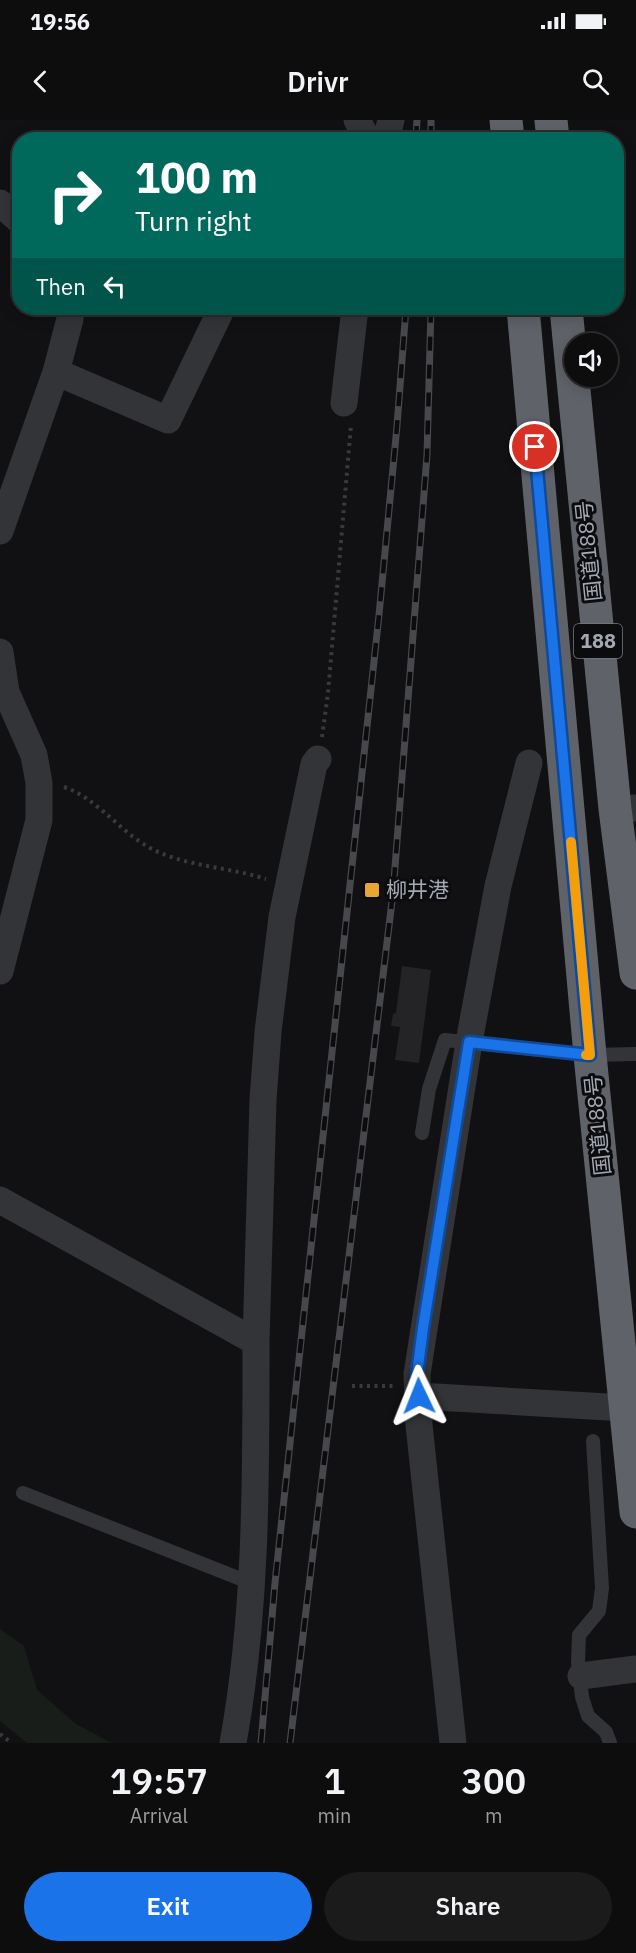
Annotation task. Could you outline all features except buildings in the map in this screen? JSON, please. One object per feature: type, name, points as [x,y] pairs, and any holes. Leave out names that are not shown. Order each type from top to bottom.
[{"type":"highway","name":"国道188号","points":[[524,315],[590,1055],[636,1512]]},
{"type":"highway","name":"国道188号","points":[[567,315],[585,518],[625,808],[636,973]]},
{"type":"street","points":[[0,203],[12,214]]},
{"type":"street","points":[[0,531],[56,372],[70,315]]},
{"type":"street","points":[[56,372],[168,420],[219,315]]},
{"type":"street","points":[[344,403],[354,315]]},
{"type":"street","points":[[0,652],[6,692],[34,755],[39,783],[39,820],[0,971]]},
{"type":"street","points":[[233,1743],[241,1700],[255,1509],[256,1342],[263,1100],[268,1032],[289,887],[314,764],[318,759]]},
{"type":"street","points":[[453,1743],[419,1425],[417,1374],[469,1042],[498,886],[529,763]]},
{"type":"street","points":[[0,1200],[256,1342]]},
{"type":"street","points":[[419,1396],[625,1408]]},
{"type":"street","points":[[581,1676],[636,1670]]},
{"type":"lane","points":[[422,1132],[429,1089],[445,1040],[590,1055],[636,1054]]},
{"type":"lane","points":[[593,1441],[602,1588],[598,1611],[579,1635],[578,1662],[582,1697],[588,1716],[606,1732],[610,1743]]},
{"type":"lane","points":[[23,1493],[251,1583]]},
{"type":"path","points":[[318,759],[327,693],[351,423],[350,408],[344,403]]},
{"type":"path","points":[[39,783],[50,782],[68,788],[104,812],[134,838],[175,859],[243,872],[289,887]]},
{"type":"path","points":[[352,1386],[408,1386],[419,1396]]},
{"type":"path","points":[[0,1734],[12,1743]]},
{"type":"shaded area","points":[[0,1629],[24,1646],[37,1690],[76,1724],[112,1743],[27,1743],[0,1721]]},
{"type":"railway","points":[[416,132],[417,120]]},
{"type":"railway","points":[[431,120],[431,132]]},
{"type":"railway","points":[[261,1743],[275,1583],[379,615],[405,315]]},
{"type":"railway","points":[[290,1743],[393,893],[427,455],[431,315]]},
{"type":"slow traffic","points":[[571,842],[590,1055],[586,1055]]},
{"type":"place","name":"柳井港","points":[[372,890]]},
{"type":"route","points":[[419,1396],[417,1374],[423,1328],[469,1042],[590,1055],[535,447]]}]
